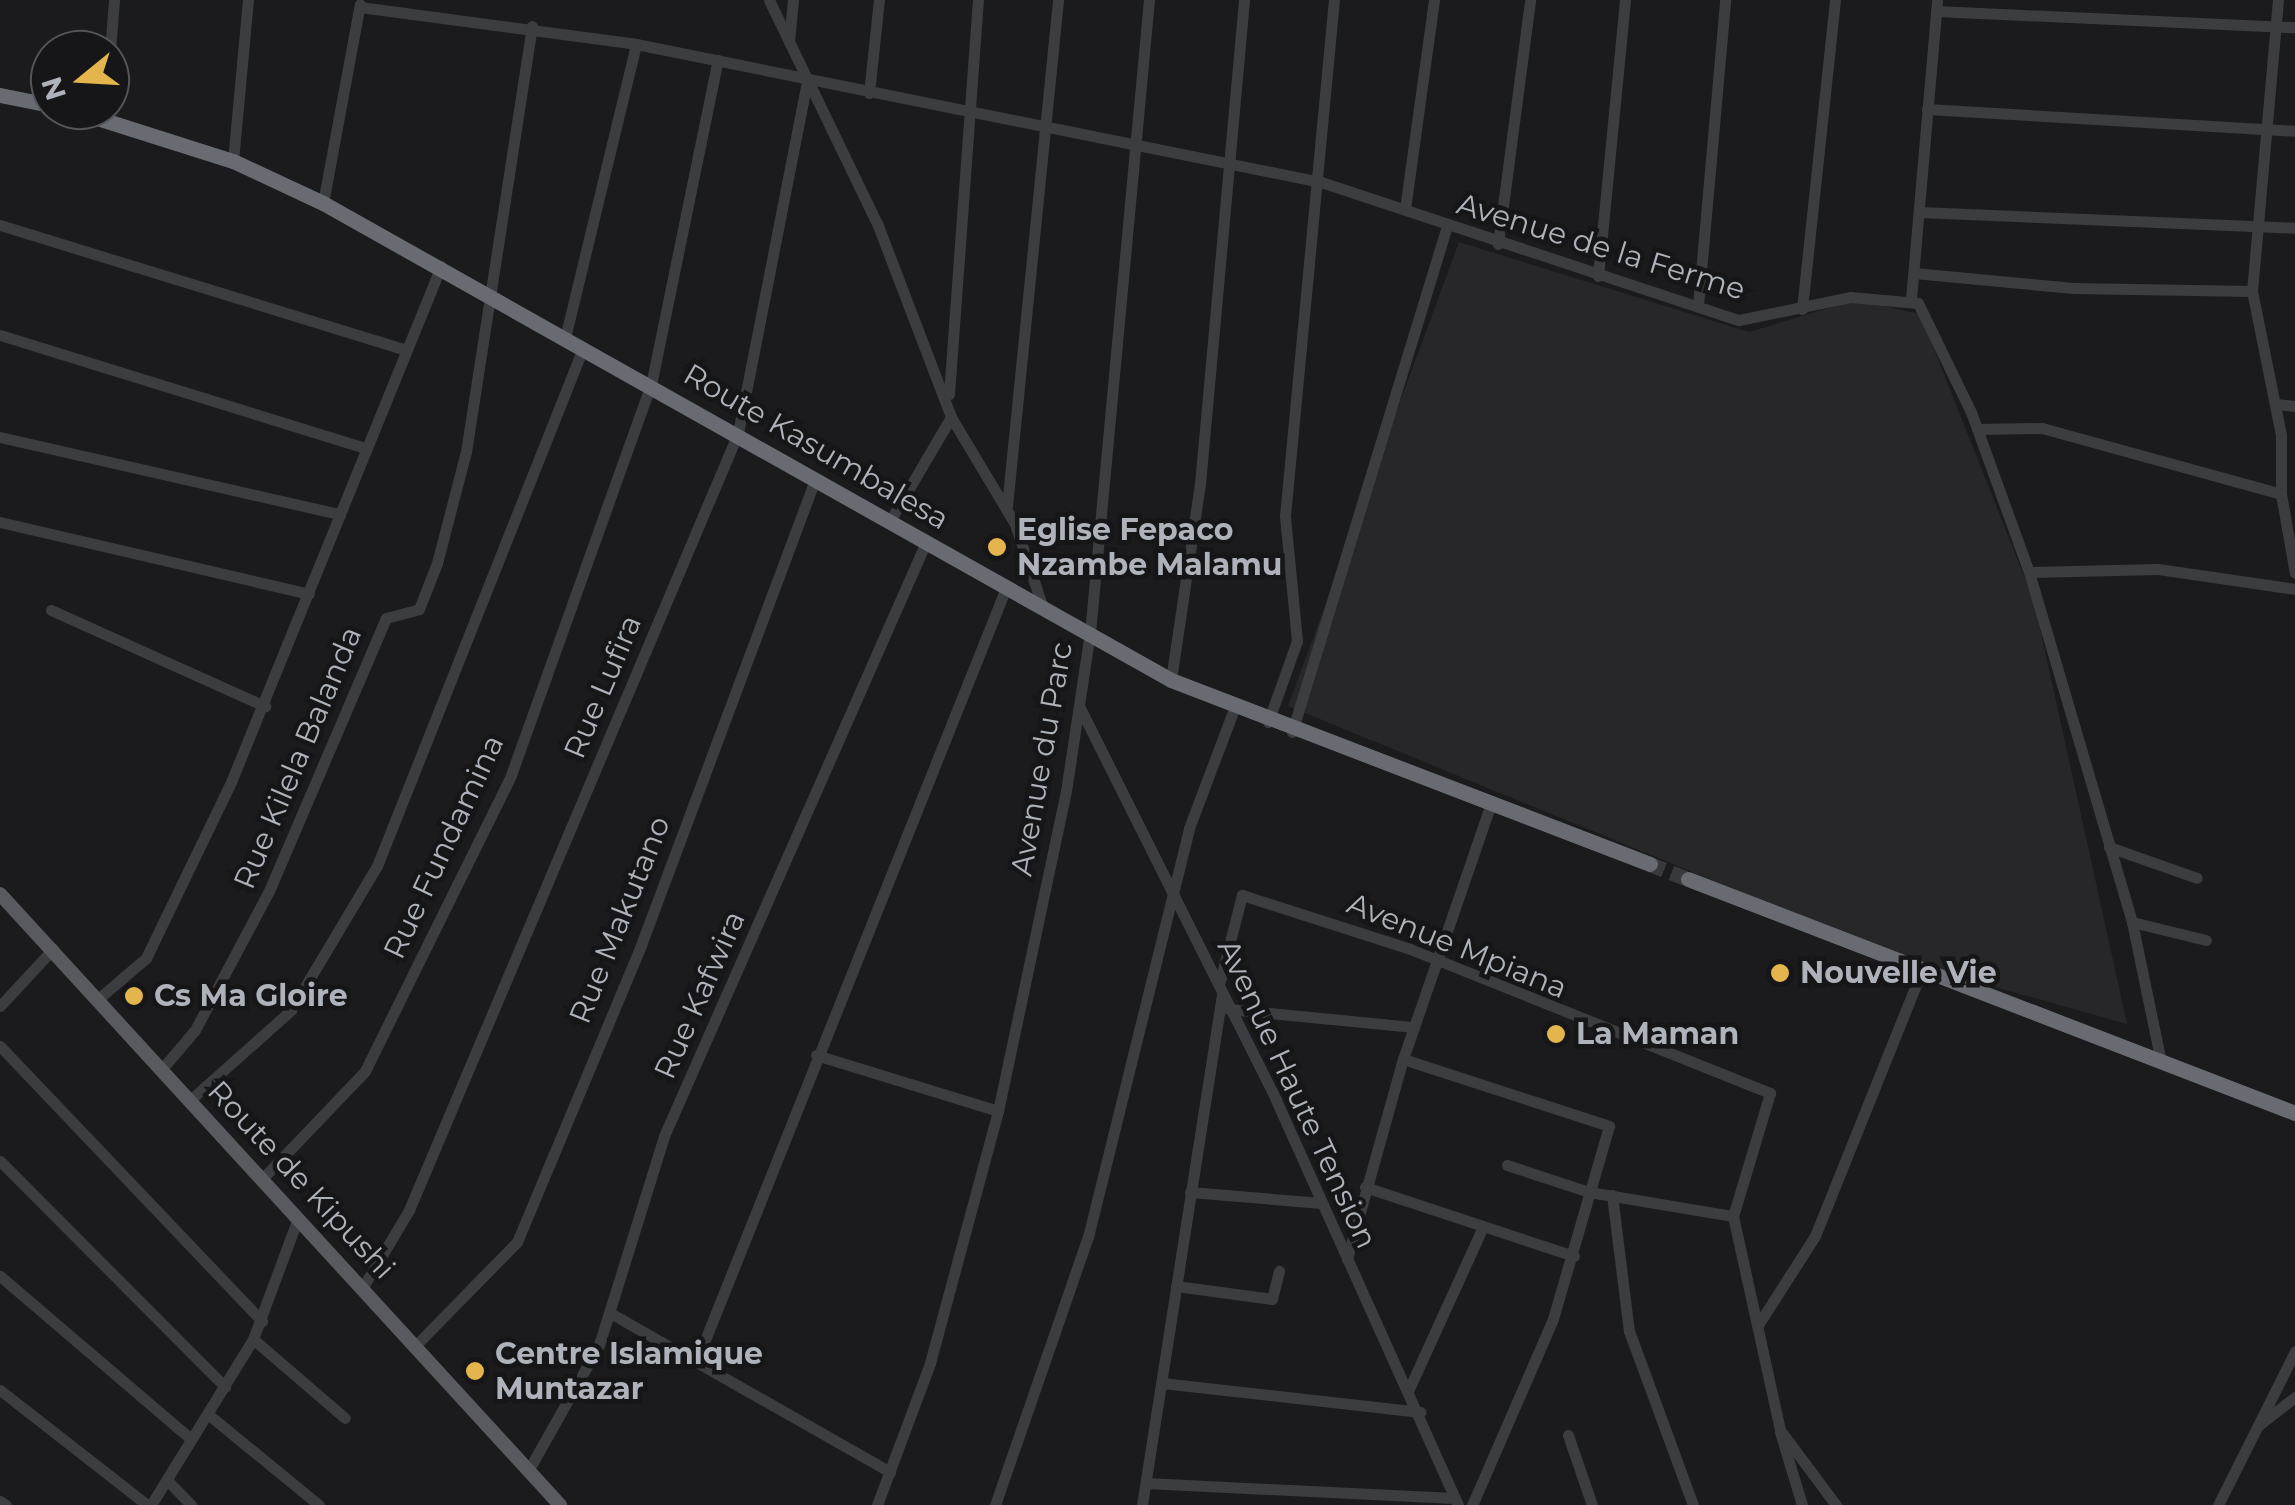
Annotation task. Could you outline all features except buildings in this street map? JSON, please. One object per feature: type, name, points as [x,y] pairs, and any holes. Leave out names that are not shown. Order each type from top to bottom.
[{"type":"highway","points":[[0,95],[30,101]]},
{"type":"highway","name":"Route Kasumbalesa","points":[[130,123],[233,161],[324,203],[1171,680],[1267,724],[1492,801],[1650,864]]},
{"type":"highway","points":[[1688,880],[2295,1113]]},
{"type":"main road","name":"Route de Kipushi","points":[[0,894],[261,1180],[364,1286],[560,1505]]},
{"type":"street","points":[[112,30],[114,0]]},
{"type":"street","points":[[233,161],[248,0]]},
{"type":"street","points":[[769,0],[877,223],[950,410],[1007,506],[1043,608]]},
{"type":"street","points":[[789,42],[793,0]]},
{"type":"street","points":[[869,93],[879,0]]},
{"type":"street","points":[[890,521],[950,410],[964,112],[978,0]]},
{"type":"street","points":[[1007,506],[1058,0]]},
{"type":"street","name":"Avenue du Parc","points":[[877,1505],[998,1111],[1080,708],[1149,0]]},
{"type":"street","points":[[1171,680],[1200,484],[1224,166],[1244,0]]},
{"type":"street","points":[[1267,724],[1297,641],[1285,516],[1320,182],[1334,0]]},
{"type":"street","points":[[1405,209],[1434,0]]},
{"type":"street","points":[[1498,244],[1530,0]]},
{"type":"street","points":[[1598,276],[1625,0]]},
{"type":"street","points":[[1698,305],[1725,0]]},
{"type":"street","points":[[1802,309],[1835,0]]},
{"type":"street","points":[[2278,0],[2254,224],[2252,290],[2276,404],[2281,494],[2295,574]]},
{"type":"street","points":[[324,203],[360,4]]},
{"type":"street","name":"Avenue de la Ferme","points":[[360,4],[636,44],[1047,128],[1135,150],[1320,182],[1498,244],[1739,320],[1850,297],[1911,299]]},
{"type":"street","points":[[2161,1062],[2132,922],[2028,572],[1977,429],[1932,320],[1911,299],[1936,6],[2295,27]]},
{"type":"street","points":[[484,291],[532,26]]},
{"type":"street","points":[[565,338],[636,44]]},
{"type":"street","points":[[651,385],[718,60]]},
{"type":"street","name":"Rue Lufira","points":[[364,1286],[416,1193],[738,433],[807,80]]},
{"type":"street","points":[[1927,108],[2295,131]]},
{"type":"street","points":[[1919,212],[2295,228]]},
{"type":"street","points":[[0,225],[404,349]]},
{"type":"street","points":[[1292,732],[1447,226]]},
{"type":"street","points":[[97,1000],[146,958],[265,706],[404,349],[441,266]]},
{"type":"street","points":[[1914,273],[2074,288],[2252,290]]},
{"type":"street","name":"Rue Kilela Balanda","points":[[161,1070],[195,1030],[269,891],[386,618],[419,609],[463,464],[484,291]]},
{"type":"street","points":[[0,335],[366,448]]},
{"type":"street","points":[[189,1101],[291,1010],[378,866],[583,348]]},
{"type":"street","name":"Rue Fundamina","points":[[261,1180],[365,1071],[479,845],[651,385]]},
{"type":"street","points":[[2276,404],[2295,406]]},
{"type":"street","points":[[1977,429],[2042,428],[2281,494]]},
{"type":"street","points":[[0,437],[340,514]]},
{"type":"street","name":"Rue Makutano","points":[[416,1345],[517,1242],[642,945],[815,480]]},
{"type":"street","points":[[0,522],[308,594]]},
{"type":"street","name":"Rue Kafwira","points":[[528,1471],[612,1314],[664,1136],[926,542]]},
{"type":"street","points":[[2028,572],[2158,568],[2295,588]]},
{"type":"street","points":[[697,1360],[816,1054],[1006,588]]},
{"type":"street","points":[[51,610],[265,706]]},
{"type":"street","name":"Avenue Haute Tension","points":[[1080,708],[1220,981],[1222,996],[1420,1412],[1456,1502]]},
{"type":"street","points":[[995,1505],[1088,1237],[1174,892],[1234,710]]},
{"type":"street","points":[[1347,1262],[1403,1059],[1492,801]]},
{"type":"street","points":[[2108,848],[2197,878]]},
{"type":"street","name":"Avenue Mpiana","points":[[1220,981],[1242,895],[1439,961],[1770,1093],[1733,1216],[1780,1430],[1836,1505]]},
{"type":"street","points":[[2132,922],[2206,940]]},
{"type":"street","points":[[0,1006],[52,949]]},
{"type":"street","points":[[1758,1325],[1814,1236],[1922,970]]},
{"type":"street","points":[[1142,1505],[1222,996]]},
{"type":"street","points":[[1228,1009],[1414,1027]]},
{"type":"street","points":[[0,1046],[262,1321]]},
{"type":"street","points":[[816,1054],[998,1111]]},
{"type":"street","points":[[1403,1059],[1610,1126],[1574,1256],[1472,1505]]},
{"type":"street","points":[[0,1161],[225,1387]]},
{"type":"street","points":[[1506,1165],[1589,1192],[1733,1216]]},
{"type":"street","points":[[1365,1187],[1481,1231],[1574,1256]]},
{"type":"street","points":[[1190,1192],[1322,1203]]},
{"type":"street","points":[[1612,1195],[1632,1342],[1694,1505]]},
{"type":"street","points":[[0,1390],[149,1505],[253,1339],[298,1218]]},
{"type":"street","points":[[1409,1389],[1481,1231]]},
{"type":"street","points":[[1176,1286],[1272,1299],[1279,1271]]},
{"type":"street","points":[[0,1276],[191,1439]]},
{"type":"street","points":[[612,1314],[890,1472]]},
{"type":"street","points":[[253,1339],[345,1418]]},
{"type":"street","points":[[2218,1505],[2295,1350]]},
{"type":"street","points":[[1162,1383],[1420,1412]]},
{"type":"street","points":[[2256,1428],[2295,1397]]},
{"type":"street","points":[[209,1414],[319,1505]]},
{"type":"street","points":[[1780,1430],[1802,1505]]},
{"type":"street","points":[[1568,1436],[1592,1505]]},
{"type":"street","points":[[167,1480],[191,1505]]},
{"type":"street","points":[[1146,1482],[1456,1502]]},
{"type":"street","points":[[0,1500],[6,1505]]},
{"type":"shaded area","points":[[1459,242],[1749,332],[1855,300],[1920,314],[2034,601],[2127,1024],[1924,967],[1288,706]]},
{"type":"tunnel","points":[[1650,864],[1688,879]]},
{"type":"place","name":"Eglise Fepaco Nzambe Malamu","points":[[997,547]]},
{"type":"place","name":"Nouvelle Vie","points":[[1780,973]]},
{"type":"place","name":"Cs Ma Gloire","points":[[134,996]]},
{"type":"place","name":"La Maman","points":[[1556,1034]]},
{"type":"place","name":"Centre Islamique Muntazar","points":[[475,1371]]}]
